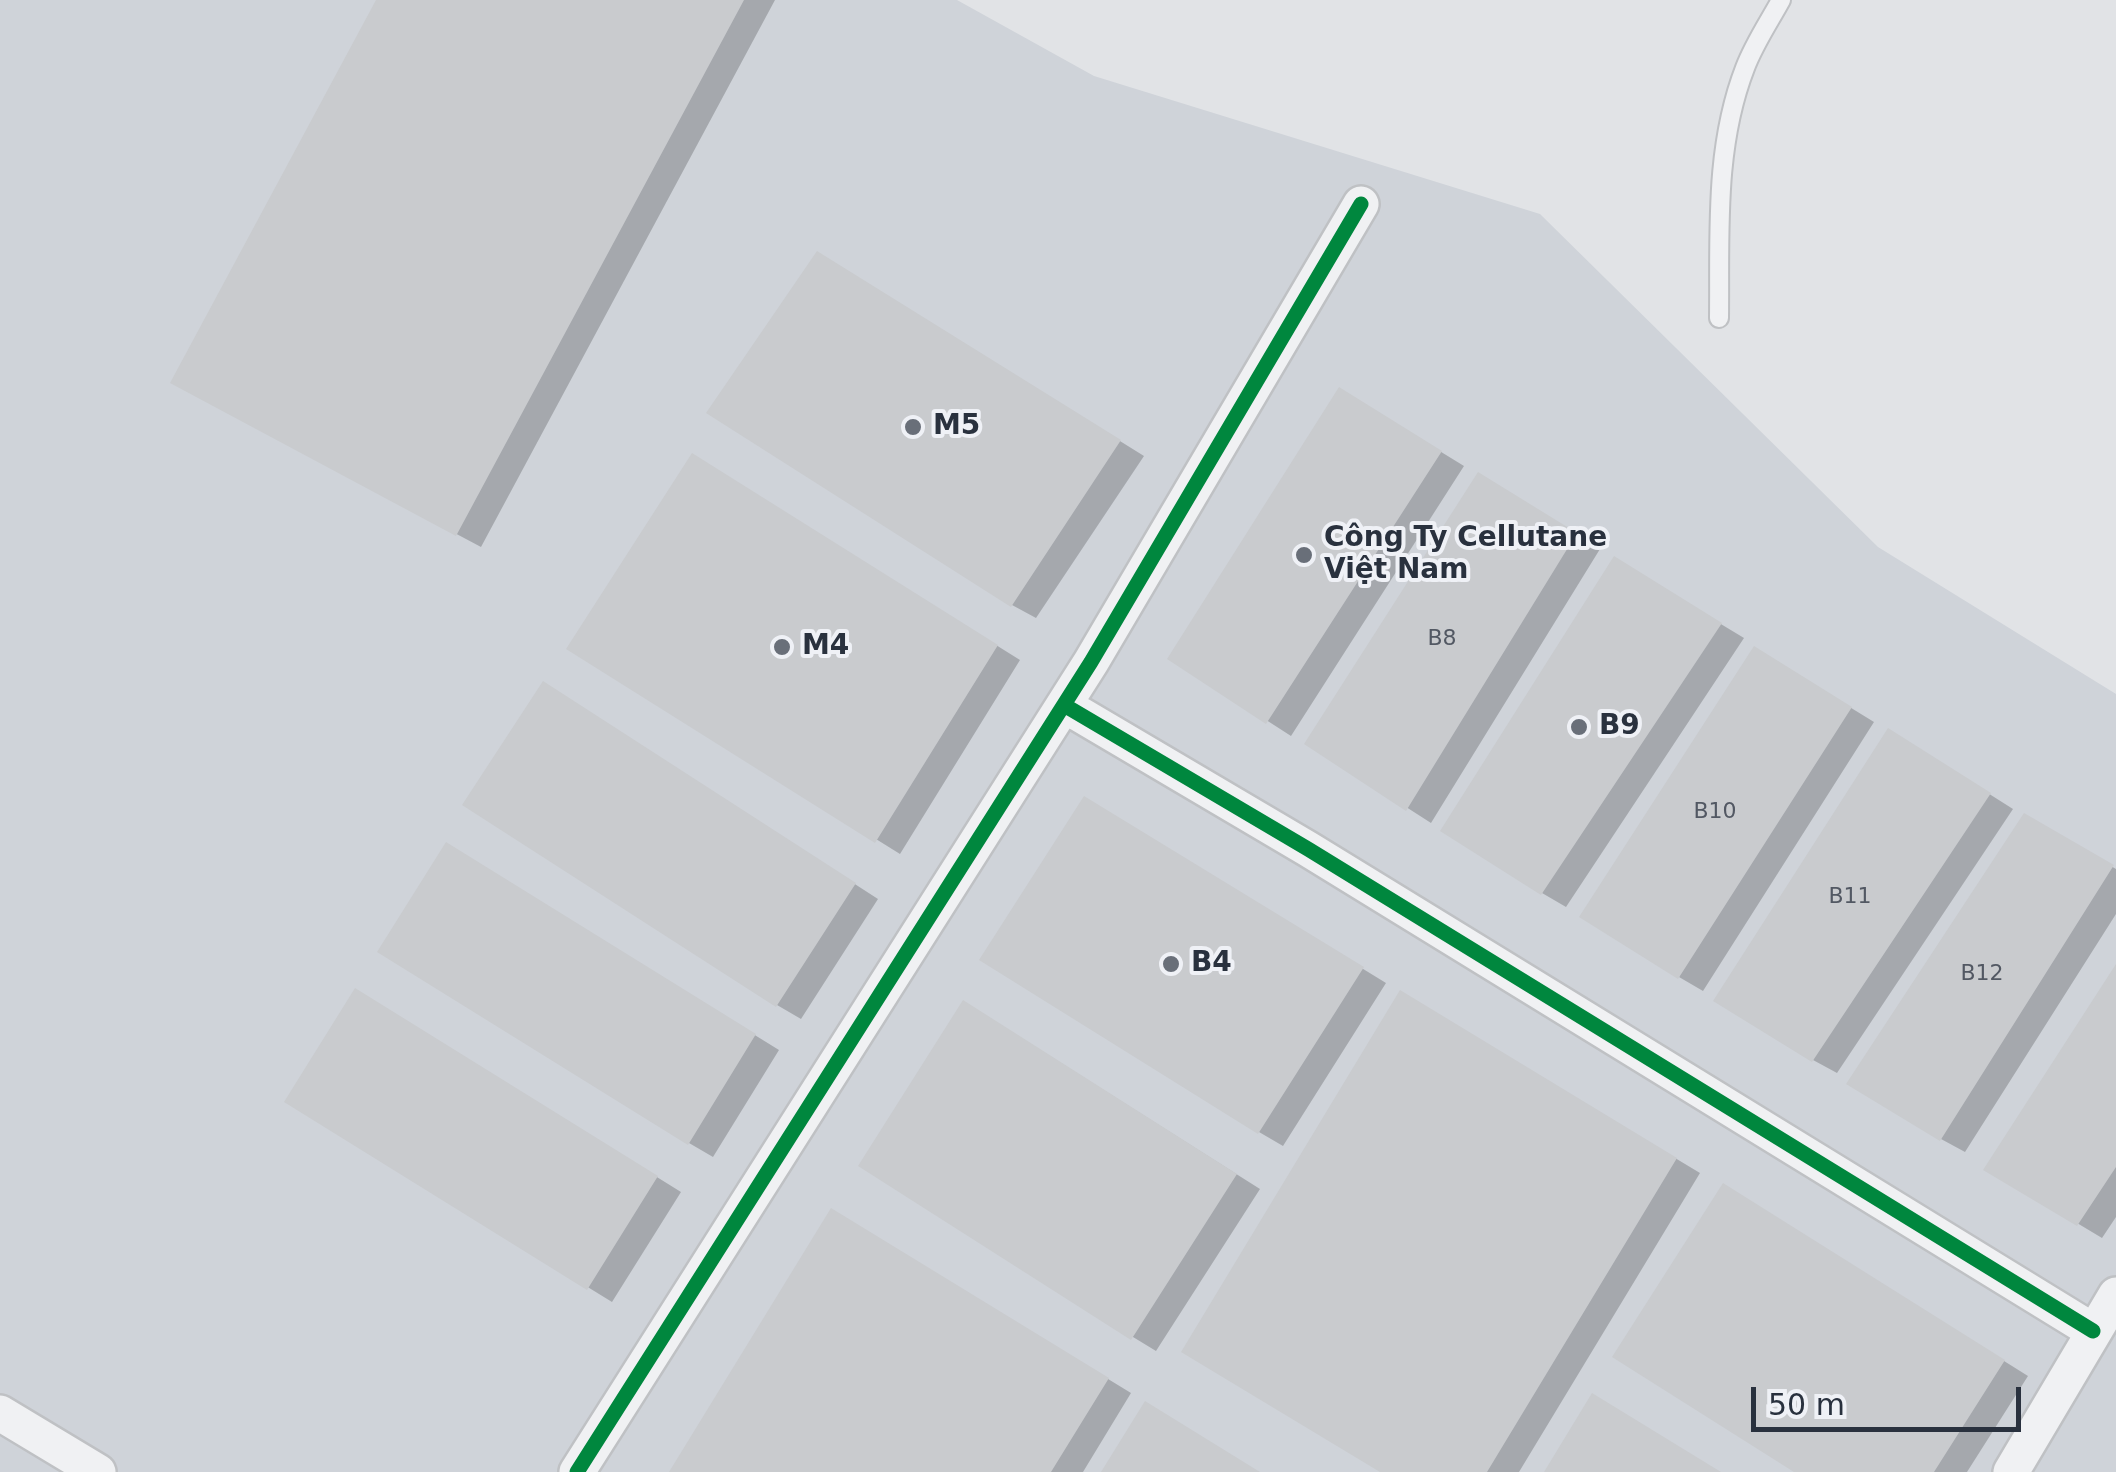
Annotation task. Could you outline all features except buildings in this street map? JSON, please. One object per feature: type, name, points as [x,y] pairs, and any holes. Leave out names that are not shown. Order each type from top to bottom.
[{"type":"street","points":[[577,1472],[1064,705],[1361,204]]},
{"type":"street","points":[[1064,705],[1308,849],[2094,1331]]},
{"type":"street","points":[[2011,1472],[2116,1295]]},
{"type":"street","points":[[0,1413],[98,1472]]},
{"type":"lane","points":[[1719,318],[1720,180],[1728,130],[1745,67],[1781,0]]},
{"type":"shaded area","points":[[0,0],[957,0],[1094,76],[1540,214],[1878,547],[2116,694],[2116,1472],[0,1472]]},
{"type":"cycle path","points":[[577,1472],[1091,662],[1361,204]]},
{"type":"cycle path","points":[[1064,705],[1308,849],[2093,1331]]},
{"type":"place","name":"M5","points":[[913,427]]},
{"type":"place","name":"Công Ty Cellutane Việt Nam","points":[[1304,555]]},
{"type":"place","name":"M4","points":[[782,647]]},
{"type":"place","name":"B9","points":[[1579,727]]},
{"type":"place","name":"B4","points":[[1171,964]]}]
